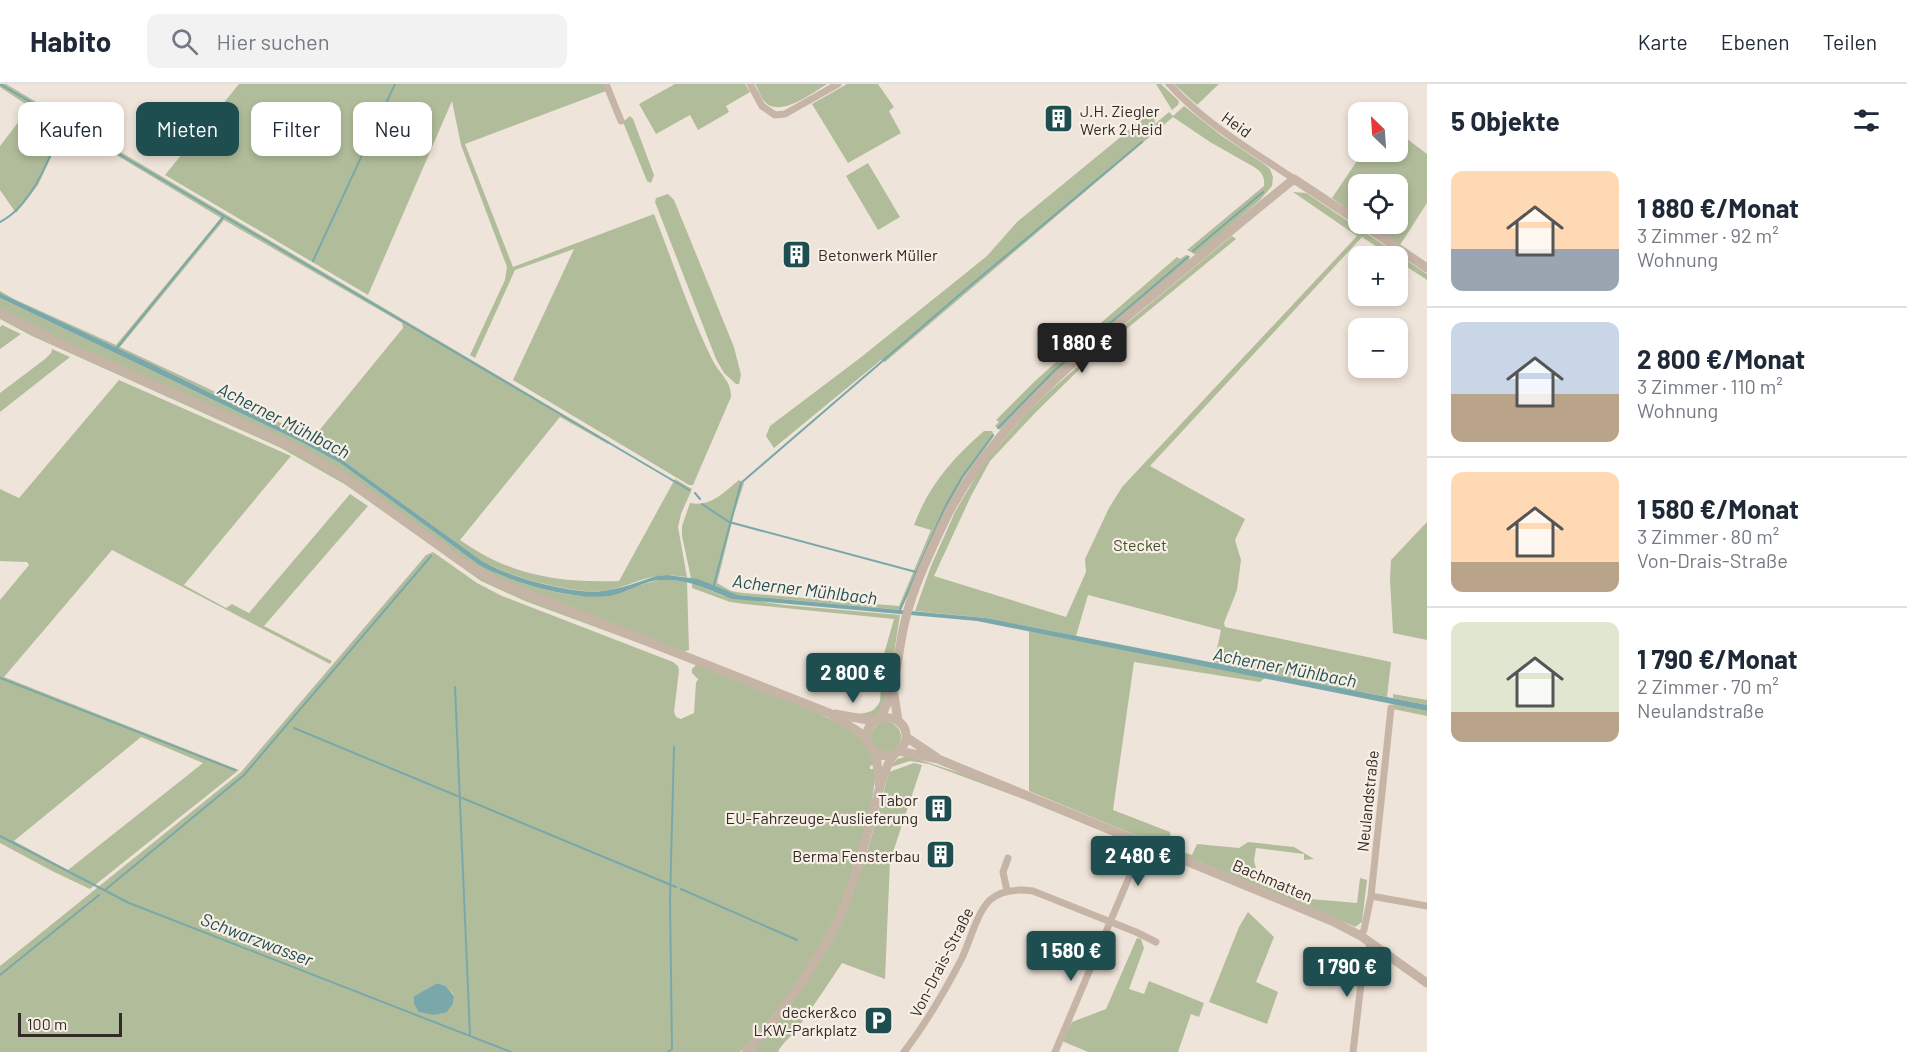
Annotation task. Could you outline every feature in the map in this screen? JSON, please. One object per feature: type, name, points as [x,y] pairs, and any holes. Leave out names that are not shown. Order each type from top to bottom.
[{"type":"street","points":[[606,84],[621,121]]},
{"type":"street","points":[[750,84],[762,105],[775,115],[785,114],[838,84]]},
{"type":"street","name":"Heid","points":[[1169,84],[1186,102],[1216,126],[1294,179]]},
{"type":"street","points":[[938,759],[896,753],[883,756],[869,746],[867,739],[868,730],[877,720],[893,686],[905,621],[928,556],[967,482],[1016,417],[1045,388],[1294,179],[1348,215]]},
{"type":"street","points":[[1376,234],[1427,268]]},
{"type":"street","points":[[0,313],[53,340],[296,448],[343,476],[461,561],[497,582],[829,713],[867,739]]},
{"type":"street","points":[[893,686],[898,721]]},
{"type":"street","name":"Neulandstraße","points":[[1361,936],[1371,896],[1391,708]]},
{"type":"street","points":[[746,1052],[780,1011],[830,934],[844,906],[866,842],[880,787],[896,753],[904,746],[906,737],[904,728],[898,721],[889,717],[877,720],[829,713]]},
{"type":"street","points":[[906,737],[938,759]]},
{"type":"street","points":[[876,753],[880,787]]},
{"type":"street","name":"Bachmatten","points":[[938,759],[1332,921],[1371,942],[1427,983]]},
{"type":"street","points":[[1055,1052],[1144,842]]},
{"type":"street","points":[[1008,858],[1003,872],[1007,891],[1020,889],[1033,891],[1156,942]]},
{"type":"street","name":"Von-Drais-Straße","points":[[904,1052],[938,1004],[963,956],[984,907],[997,894],[1007,891]]},
{"type":"street","points":[[1371,896],[1427,906]]},
{"type":"street","points":[[1353,1052],[1363,967],[1371,942]]},
{"type":"green space","points":[[0,84],[6,84],[36,102],[22,102],[0,87]]},
{"type":"green space","points":[[239,84],[610,84],[606,91],[465,144],[513,267],[654,214],[697,325],[713,361],[731,391],[731,397],[693,485],[689,485],[513,380],[574,249],[515,270],[475,358],[470,355],[505,280],[507,267],[461,145],[452,101],[432,147],[432,102],[353,102],[353,156],[428,156],[368,295],[165,175],[180,156],[239,156],[239,102],[224,102]]},
{"type":"green space","points":[[675,84],[745,84],[750,92],[726,106],[729,112],[698,130],[690,115],[656,134],[639,104]]},
{"type":"green space","points":[[755,84],[827,84],[796,103],[778,107],[770,106],[764,101]]},
{"type":"green space","points":[[847,84],[878,84],[894,107],[889,111],[901,133],[848,163],[812,104]]},
{"type":"green space","points":[[1156,84],[1161,84],[1179,101],[1172,110]]},
{"type":"green space","points":[[1174,84],[1219,84],[1197,105]]},
{"type":"green space","points":[[1184,106],[1222,136],[1264,164],[1270,169],[1273,177],[1272,186],[1260,200],[1196,255],[1187,250],[1264,186],[1264,180],[1257,169],[1173,117],[885,362],[881,360],[774,448],[766,436],[770,426],[860,358],[987,256],[1017,222],[1145,117],[1154,117],[1155,124],[1169,112],[1173,116]]},
{"type":"green space","points":[[630,116],[654,175],[651,183],[647,181],[623,122]]},
{"type":"green space","points":[[18,123],[18,156],[52,156],[38,185],[16,213],[0,190],[0,146]]},
{"type":"green space","points":[[1408,140],[1427,154],[1427,203],[1408,233],[1408,174],[1348,174],[1356,162],[1408,162]]},
{"type":"green space","points":[[124,154],[610,442],[608,444],[560,417],[460,540],[498,562],[536,575],[576,580],[619,581],[675,479],[692,489],[678,527],[687,577],[662,575],[609,590],[589,591],[557,587],[508,573],[482,561],[334,454],[150,363],[0,293],[0,291],[116,345],[221,218],[118,156],[124,156]],"holes":[[[224,220],[402,323],[403,328],[313,438],[120,347]]]},
{"type":"green space","points":[[868,163],[900,217],[878,230],[846,176]]},
{"type":"green space","points":[[1348,174],[1348,210],[1332,198]]},
{"type":"green space","points":[[1293,192],[1306,193],[1348,221],[1348,230]]},
{"type":"green space","points":[[668,194],[674,200],[734,347],[741,375],[739,384],[724,373],[716,359],[655,202],[656,198]]},
{"type":"green space","name":"Stecket","points":[[1354,234],[1367,234],[1385,246],[1376,246],[1362,237],[1354,246],[1348,246],[1348,252],[1150,466],[1245,519],[1235,540],[1241,560],[1237,590],[1224,623],[1225,627],[1391,662],[1387,697],[1214,663],[1221,630],[1088,595],[1076,636],[986,618],[915,611],[931,566],[955,512],[983,464],[1027,413],[1052,389],[1232,236],[1236,239],[1090,359],[990,461],[934,576],[1066,617],[1086,572],[1085,559],[1109,508],[1122,487],[1357,236]]},
{"type":"green space","points":[[1383,234],[1407,234],[1400,245]]},
{"type":"green space","points":[[1186,255],[1190,256],[1189,260],[1042,386],[1000,430],[995,426],[999,422],[996,420],[1035,381],[1177,257],[1180,259]]},
{"type":"green space","points":[[1408,261],[1427,274],[1427,280],[1408,268]]},
{"type":"green space","points":[[0,298],[301,442],[340,463],[479,565],[503,576],[532,586],[577,596],[614,593],[659,580],[687,581],[689,650],[683,652],[517,588],[470,563],[339,469],[40,330],[0,309]]},
{"type":"green space","points":[[0,316],[320,464],[521,596],[682,659],[525,601],[481,581],[346,485],[281,448],[32,336],[0,319]]},
{"type":"green space","points":[[2,325],[21,334],[0,349],[0,327]]},
{"type":"green space","points":[[52,349],[70,357],[0,412],[0,393],[45,359]]},
{"type":"green space","points":[[119,380],[291,456],[184,585],[226,608],[232,604],[249,613],[350,494],[368,506],[264,626],[332,661],[330,664],[112,550],[4,677],[239,770],[90,889],[0,843],[0,600],[29,565],[27,562],[0,561],[0,489],[19,498]],"holes":[[[141,737],[203,763],[68,870],[14,841]]]},
{"type":"green space","points":[[984,431],[992,431],[994,436],[963,479],[946,510],[901,610],[738,595],[691,578],[682,536],[682,526],[690,503],[711,501],[739,480],[744,483],[717,583],[731,591],[743,593],[899,606],[931,530],[914,525],[920,511],[934,485],[962,452]]},
{"type":"green space","points":[[1427,522],[1427,640],[1393,633],[1390,579],[1391,560]]},
{"type":"green space","points":[[433,552],[477,583],[502,596],[673,662],[678,666],[679,671],[674,712],[676,717],[681,719],[694,713],[698,679],[692,673],[692,669],[697,664],[814,711],[859,734],[874,759],[875,764],[870,766],[870,769],[875,769],[875,779],[868,819],[850,878],[822,943],[790,992],[766,1023],[740,1052],[0,1052],[0,966],[241,772],[426,555]],"holes":[[[437,983],[446,986],[454,995],[453,1004],[447,1012],[414,996]]]},
{"type":"green space","points":[[692,583],[723,596],[785,605],[900,615],[889,686],[881,713],[872,718],[857,714],[871,711],[880,701],[884,654],[894,619],[730,602],[692,588]]},
{"type":"green space","points":[[1029,631],[1265,678],[1260,682],[1134,662],[1113,810],[1170,832],[1171,838],[1182,842],[1179,851],[1192,855],[1197,844],[1239,848],[1248,842],[1294,847],[1314,859],[1304,860],[1304,854],[1256,848],[1254,861],[1258,875],[1310,899],[1357,903],[1360,878],[1367,880],[1362,922],[1355,927],[1029,791]]},
{"type":"green space","points":[[1393,694],[1427,700],[1427,705],[1393,698]]},
{"type":"green space","points":[[1393,704],[1427,711],[1427,716],[1393,709]]},
{"type":"green space","points":[[886,722],[897,726],[901,737],[897,748],[886,752],[875,748],[871,737],[875,726]]},
{"type":"green space","points":[[908,756],[972,777],[1034,803],[929,764],[910,761],[891,767],[897,759]]},
{"type":"green space","points":[[914,763],[922,765],[890,861],[885,979],[842,963],[802,1022],[778,1052],[752,1052],[846,911],[866,856],[889,772]]},
{"type":"green space","points":[[1248,912],[1274,937],[1256,982],[1278,992],[1267,1024],[1209,1002],[1239,927]]},
{"type":"green space","points":[[1137,938],[1141,939],[1144,948],[1129,989],[1144,994],[1149,981],[1204,1003],[1199,1017],[1191,1014],[1178,1052],[1088,1052],[1062,1041],[1072,1022],[1106,1009]]},
{"type":"water","points":[[0,293],[150,363],[334,454],[482,561],[541,584],[590,592],[624,587],[667,575],[698,579],[738,595],[986,618],[1427,705],[1427,711],[977,621],[733,599],[691,583],[673,580],[655,581],[609,596],[594,597],[560,593],[524,584],[479,565],[340,463],[301,442],[0,298]]},
{"type":"water","points":[[437,983],[446,986],[454,996],[453,1004],[447,1012],[434,1015],[419,1012],[414,1004],[414,996]]},
{"type":"waterway","points":[[0,84],[689,490]]},
{"type":"waterway","points":[[313,261],[395,84]]},
{"type":"waterway","points":[[713,588],[741,483],[965,290],[1142,142]]},
{"type":"waterway","points":[[0,222],[12,214],[32,191],[50,156]]},
{"type":"waterway","points":[[1193,251],[1263,192]]},
{"type":"waterway","points":[[116,349],[224,216]]},
{"type":"waterway","points":[[998,428],[1055,370],[1188,257]]},
{"type":"waterway","points":[[899,612],[945,507],[962,477],[993,435]]},
{"type":"waterway","points":[[695,493],[700,499]]},
{"type":"waterway","points":[[702,504],[729,522],[916,572]]},
{"type":"waterway","points":[[105,890],[244,775],[431,556]]},
{"type":"waterway","points":[[0,678],[235,770]]},
{"type":"waterway","points":[[455,687],[470,1035]]},
{"type":"waterway","points":[[294,728],[676,887]]},
{"type":"waterway","name":"Schwarzwasser","points":[[668,1052],[672,1049],[670,901],[674,747]]},
{"type":"waterway","name":"Schwarzwasser","points":[[0,836],[129,903],[511,1052]]},
{"type":"waterway","points":[[681,889],[797,940]]},
{"type":"waterway","points":[[0,975],[99,895]]},
{"type":"place","name":"J.H. Ziegler Werk 2 Heid","points":[[1059,119]]},
{"type":"place","name":"Betonwerk Müller","points":[[797,254]]},
{"type":"place","name":"Tabor EU-Fahrzeuge-Auslieferung","points":[[939,808]]},
{"type":"place","name":"Berma Fensterbau","points":[[941,855]]},
{"type":"place","name":"decker&co LKW-Parkplatz","points":[[878,1020]]},
{"type":"water label","name":"Acherner Mühlbach","points":[[284,420]]},
{"type":"water label","name":"Acherner Mühlbach","points":[[805,589]]},
{"type":"water label","name":"Acherner Mühlbach","points":[[1285,667]]}]
